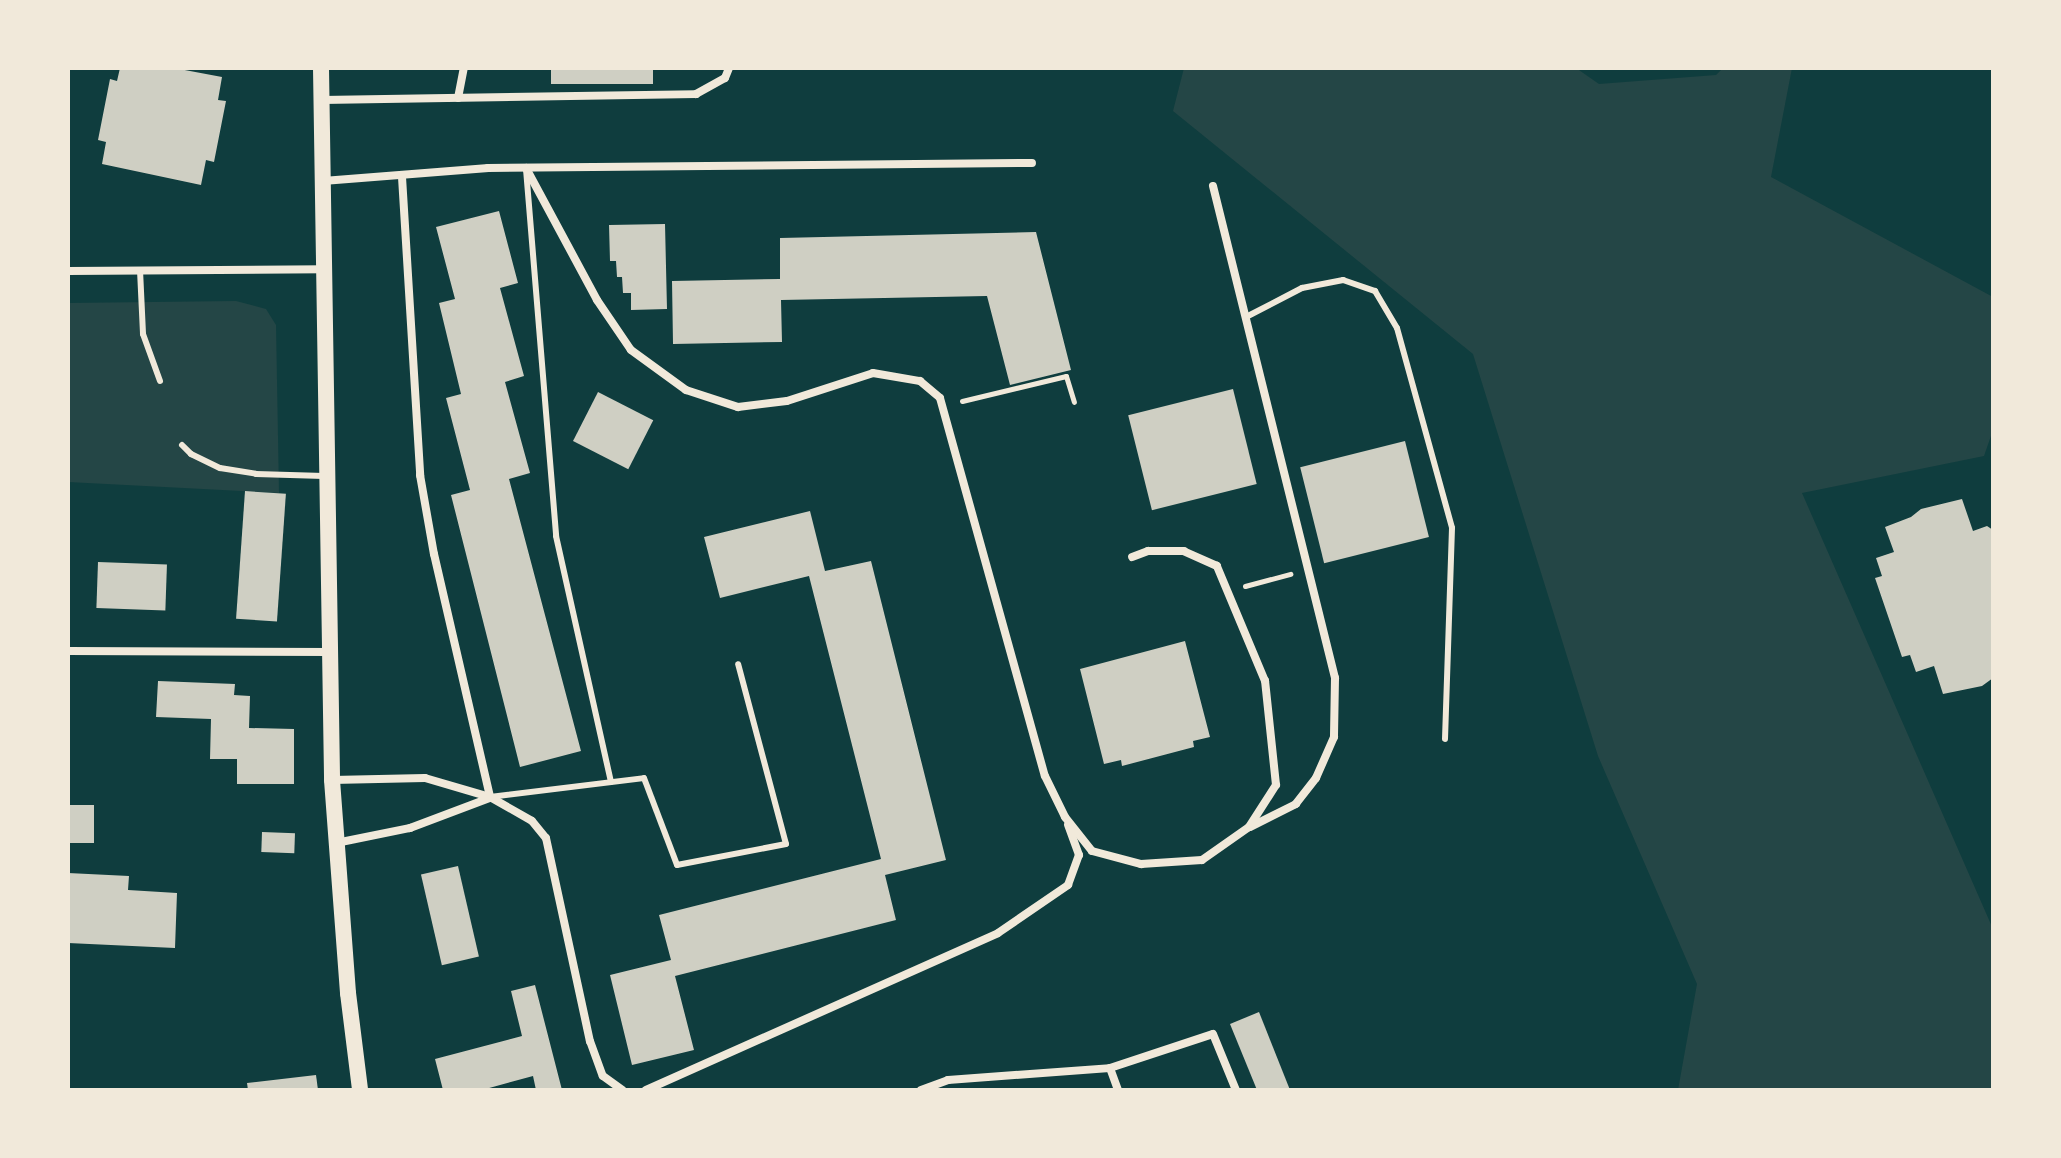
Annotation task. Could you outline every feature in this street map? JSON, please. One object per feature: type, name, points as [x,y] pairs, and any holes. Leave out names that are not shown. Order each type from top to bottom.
[{"type":"main road","points":[[321,68],[332,780],[360,1090]]},
{"type":"street","points":[[458,98],[464,68]]},
{"type":"street","points":[[322,100],[696,94],[725,78],[729,68]]},
{"type":"street","points":[[323,181],[488,168],[1032,163]]},
{"type":"street","points":[[526,168],[597,300],[631,350],[686,390],[738,407],[787,401],[873,373],[920,381],[940,398],[1045,776],[1079,855],[1068,885],[998,933],[646,1090]]},
{"type":"street","points":[[402,177],[420,475],[434,554],[490,797]]},
{"type":"street","points":[[1065,817],[1092,851],[1141,864],[1202,860],[1249,827],[1296,804],[1316,778],[1334,737],[1335,678],[1213,186]]},
{"type":"street","points":[[68,271],[324,269]]},
{"type":"street","points":[[1132,557],[1148,551],[1184,551],[1217,566],[1229,590],[1265,681],[1273,727],[1276,785],[1249,827]]},
{"type":"street","points":[[68,651],[332,652]]},
{"type":"street","points":[[332,780],[425,778],[490,797],[532,821],[546,838],[590,1041],[603,1076],[622,1090]]},
{"type":"street","points":[[336,843],[410,828],[490,797]]},
{"type":"street","points":[[921,1090],[948,1080],[1110,1068],[1213,1034],[1236,1090]]},
{"type":"street","points":[[1110,1068],[1118,1090]]},
{"type":"lane","points":[[526,168],[556,536],[611,782]]},
{"type":"lane","points":[[140,270],[143,334],[160,381]]},
{"type":"lane","points":[[1246,317],[1302,288],[1343,280],[1375,291],[1397,328],[1452,528],[1445,739]]},
{"type":"lane","points":[[182,445],[191,454],[220,468],[256,474],[327,476]]},
{"type":"lane","points":[[490,797],[644,778],[677,865],[786,844],[738,664]]},
{"type":"path","points":[[942,405],[1066,376],[1074,402]]},
{"type":"path","points":[[1229,590],[1310,569]]},
{"type":"shaded area","points":[[1184,68],[1576,68],[1599,84],[1716,75],[1723,68],[1792,68],[1771,177],[1993,297],[1993,430],[1984,456],[1802,493],[1993,929],[1993,1090],[1678,1090],[1697,984],[1598,756],[1473,354],[1173,111]]},
{"type":"shaded area","points":[[236,301],[266,309],[276,325],[279,493],[68,482],[68,303]]},
{"type":"building","points":[[120,68],[174,68],[222,77],[218,100],[226,101],[214,162],[206,160],[201,185],[102,164],[106,142],[98,140],[110,79],[117,81]]},
{"type":"building","points":[[551,68],[653,68],[653,84],[551,84]]},
{"type":"building","points":[[499,211],[518,283],[500,288],[524,376],[505,382],[530,473],[509,479],[581,751],[520,767],[451,495],[470,490],[446,398],[461,394],[439,303],[455,299],[436,227]]},
{"type":"building","points":[[665,224],[667,309],[631,310],[631,293],[623,293],[622,277],[617,277],[616,261],[610,261],[609,225]]},
{"type":"building","points":[[1036,232],[1071,370],[1010,385],[987,296],[781,300],[782,342],[673,344],[672,281],[780,279],[780,238]]},
{"type":"building","points":[[1233,389],[1257,484],[1152,510],[1128,415]]},
{"type":"building","points":[[598,392],[653,420],[628,469],[573,441]]},
{"type":"building","points":[[1405,441],[1429,537],[1324,563],[1300,467]]},
{"type":"building","points":[[245,491],[286,494],[277,622],[236,619]]},
{"type":"building","points":[[1962,499],[1973,531],[1987,526],[1993,530],[1993,678],[1982,686],[1943,694],[1934,666],[1916,672],[1910,655],[1902,657],[1875,578],[1882,576],[1876,558],[1894,552],[1885,527],[1911,517],[1921,509]]},
{"type":"building","points":[[810,511],[825,571],[871,561],[946,860],[885,875],[896,920],[675,976],[694,1050],[632,1065],[610,975],[671,960],[659,915],[881,859],[809,576],[720,598],[704,537]]},
{"type":"building","points":[[98,562],[167,564],[165,610],[96,608]]},
{"type":"building","points":[[1185,641],[1210,737],[1193,741],[1194,747],[1122,766],[1121,760],[1104,764],[1080,669]]},
{"type":"building","points":[[158,681],[235,684],[234,695],[250,696],[249,728],[294,729],[294,784],[237,784],[237,759],[210,759],[211,719],[156,717]]},
{"type":"building","points":[[68,805],[94,805],[94,843],[68,843]]},
{"type":"building","points":[[262,832],[295,833],[294,853],[261,852]]},
{"type":"building","points":[[458,866],[479,957],[442,965],[421,875]]},
{"type":"building","points":[[68,873],[129,876],[128,890],[177,893],[175,948],[68,943]]},
{"type":"building","points":[[535,985],[562,1090],[536,1090],[533,1076],[482,1090],[443,1090],[435,1059],[522,1036],[511,991]]},
{"type":"building","points":[[1259,1012],[1290,1090],[1257,1090],[1230,1024]]},
{"type":"building","points":[[316,1075],[318,1090],[248,1090],[247,1083]]}]
